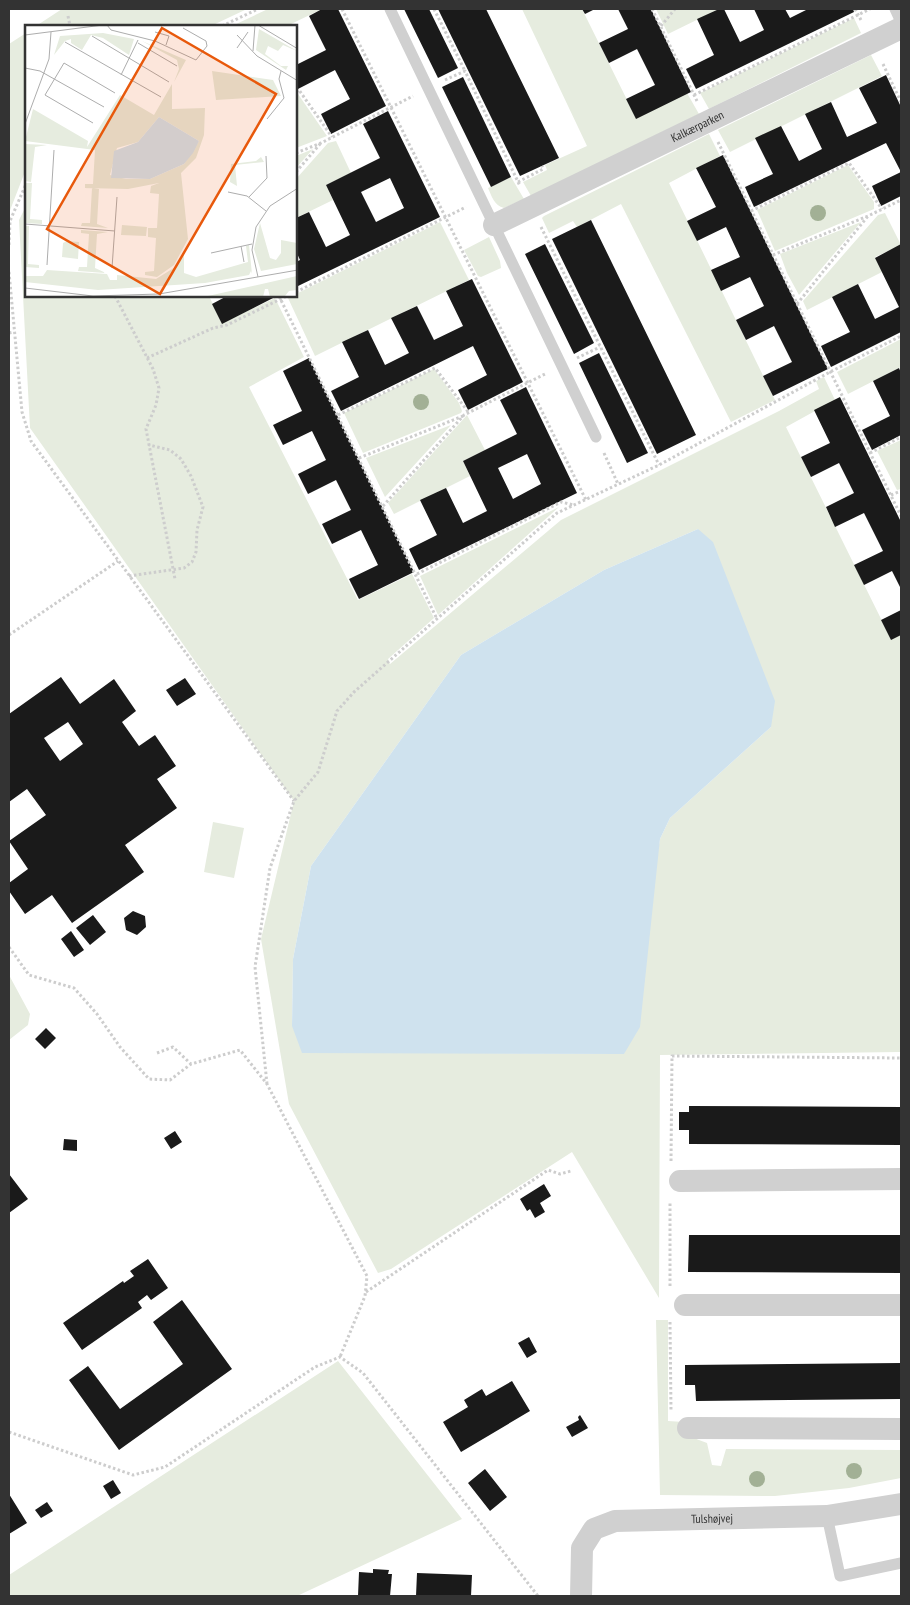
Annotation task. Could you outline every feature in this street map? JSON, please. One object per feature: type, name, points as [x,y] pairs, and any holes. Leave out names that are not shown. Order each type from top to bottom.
[{"type":"street","name":"Kalkærparken","points":[[494,225],[901,28]]},
{"type":"street","points":[[680,1181],[901,1179]]},
{"type":"street","points":[[685,1305],[901,1305]]},
{"type":"street","points":[[688,1428],[901,1429]]},
{"type":"street","name":"Tulshøjvej","points":[[581,1596],[582,1548],[594,1529],[615,1521],[827,1516],[901,1504]]},
{"type":"lane","points":[[390,9],[596,437]]},
{"type":"lane","points":[[895,9],[901,22]]},
{"type":"lane","points":[[827,1516],[840,1576],[901,1563]]},
{"type":"path","points":[[224,25],[258,9]]},
{"type":"path","points":[[342,9],[586,500]]},
{"type":"path","points":[[434,9],[518,182],[543,169],[542,166]]},
{"type":"path","points":[[652,9],[694,95],[870,9]]},
{"type":"path","points":[[661,26],[675,9]]},
{"type":"path","points":[[68,16],[70,25]]},
{"type":"path","points":[[872,42],[901,102]]},
{"type":"path","points":[[298,152],[321,143],[465,71]]},
{"type":"path","points":[[298,91],[332,137]]},
{"type":"path","points":[[708,122],[901,516]]},
{"type":"path","points":[[298,170],[321,143]]},
{"type":"path","points":[[751,211],[849,163],[882,209]]},
{"type":"path","points":[[9,245],[10,221],[25,186]]},
{"type":"path","points":[[773,255],[868,216],[901,200]]},
{"type":"path","points":[[531,207],[659,465]]},
{"type":"path","points":[[797,304],[868,216]]},
{"type":"path","points":[[298,291],[446,217]]},
{"type":"path","points":[[9,272],[22,412],[31,441],[294,801]]},
{"type":"path","points":[[115,298],[147,358],[160,388],[156,405],[146,429],[175,579]]},
{"type":"path","points":[[147,358],[213,328],[227,325],[280,298],[438,619]]},
{"type":"path","points":[[9,333],[14,332]]},
{"type":"path","points":[[267,1084],[256,967],[270,868],[294,801],[318,772],[337,712],[354,692],[557,514],[659,465],[830,372],[901,336]]},
{"type":"path","points":[[359,458],[469,413],[600,346]]},
{"type":"path","points":[[338,415],[435,368],[469,413]]},
{"type":"path","points":[[383,506],[464,415]]},
{"type":"path","points":[[596,437],[618,484]]},
{"type":"path","points":[[870,453],[901,437]]},
{"type":"path","points":[[129,576],[184,568],[192,562],[196,552],[197,530],[203,507],[191,476],[180,459],[170,450],[149,445]]},
{"type":"path","points":[[891,495],[901,491]]},
{"type":"path","points":[[416,574],[561,502],[574,506]]},
{"type":"path","points":[[9,635],[118,560]]},
{"type":"path","points":[[9,947],[29,975],[74,988],[97,1014],[120,1047],[149,1079],[170,1080],[191,1064],[240,1050],[267,1084],[367,1276],[365,1292],[340,1357],[315,1367],[165,1467],[133,1475],[9,1432]]},
{"type":"path","points":[[156,1052],[173,1047],[191,1064]]},
{"type":"path","points":[[365,1292],[548,1170],[560,1174],[571,1171]]},
{"type":"path","points":[[340,1357],[363,1373],[538,1596]]},
{"type":"shaded area","points":[[62,9],[247,9],[213,25],[38,25]]},
{"type":"shaded area","points":[[268,9],[322,9],[289,25],[234,25]]},
{"type":"shaded area","points":[[522,9],[582,9],[636,118],[687,93],[699,114],[531,196],[523,182],[547,170],[545,165],[587,146]]},
{"type":"shaded area","points":[[656,9],[719,9],[668,34]]},
{"type":"shaded area","points":[[854,18],[861,33],[709,109],[700,93]]},
{"type":"shaded area","points":[[25,34],[25,172],[9,213],[9,44]]},
{"type":"shaded area","points":[[871,55],[882,76],[730,152],[718,130]]},
{"type":"shaded area","points":[[298,94],[327,136],[298,147]]},
{"type":"shaded area","points":[[709,134],[720,156],[669,183],[775,400],[731,422],[621,204],[577,227],[573,221],[549,233],[542,218]]},
{"type":"shaded area","points":[[336,141],[351,173],[326,185],[333,200],[298,217],[298,177],[328,143]]},
{"type":"shaded area","points":[[313,149],[298,166],[298,155]]},
{"type":"shaded area","points":[[848,165],[874,202],[874,209],[775,251],[757,210]]},
{"type":"shaded area","points":[[511,177],[524,199],[504,208],[496,203],[488,188]]},
{"type":"shaded area","points":[[25,208],[25,298],[210,298],[222,323],[275,298],[304,357],[249,387],[358,600],[412,574],[434,618],[388,659],[390,664],[561,520],[779,411],[819,389],[816,381],[824,377],[835,400],[786,427],[891,639],[901,635],[901,1052],[660,1055],[659,1298],[572,1152],[391,1269],[378,1273],[289,1104],[261,939],[294,801],[30,428],[19,220]],"holes":[[[698,529],[771,727],[670,818],[660,839],[624,1054],[474,1053],[292,1026],[293,959],[311,866],[461,655],[604,570]]]},
{"type":"shaded area","points":[[885,213],[901,245],[875,257],[882,272],[807,310],[803,301],[878,215]]},
{"type":"shaded area","points":[[440,222],[469,280],[315,356],[288,298],[298,298],[298,293]]},
{"type":"shaded area","points":[[861,222],[799,295],[787,273],[780,254]]},
{"type":"shaded area","points":[[489,237],[500,261],[501,268],[481,277],[478,276],[464,250]]},
{"type":"shaded area","points":[[901,339],[901,367],[848,394],[837,372]]},
{"type":"shaded area","points":[[434,369],[459,403],[461,413],[363,453],[344,413]]},
{"type":"shaded area","points":[[467,415],[485,450],[463,461],[470,476],[394,514],[388,503]]},
{"type":"shaded area","points":[[451,425],[385,497],[366,458]]},
{"type":"shaded area","points":[[901,440],[901,489],[897,490],[877,451]]},
{"type":"shaded area","points":[[559,507],[438,615],[420,576]]},
{"type":"shaded area","points":[[213,822],[244,828],[234,878],[204,872]]},
{"type":"shaded area","points":[[9,975],[30,1014],[28,1025],[9,1040]]},
{"type":"shaded area","points":[[656,1320],[668,1320],[668,1421],[684,1422],[683,1434],[707,1443],[712,1465],[721,1466],[726,1449],[901,1450],[901,1478],[849,1488],[775,1496],[660,1495]]},
{"type":"shaded area","points":[[338,1361],[462,1519],[297,1596],[9,1596],[9,1575]]},
{"type":"water","points":[[698,529],[713,542],[775,701],[771,727],[670,818],[660,839],[640,1027],[624,1054],[302,1053],[292,1026],[293,959],[311,866],[461,655],[604,570]]},
{"type":"building","points":[[322,9],[338,9],[386,106],[331,134],[321,114],[350,99],[335,70],[298,89],[298,64],[326,50],[309,16]]},
{"type":"building","points":[[404,9],[429,9],[458,68],[438,78]]},
{"type":"building","points":[[438,9],[486,9],[559,158],[520,176]]},
{"type":"building","points":[[582,9],[595,9],[585,14]]},
{"type":"building","points":[[618,9],[651,9],[691,92],[636,119],[626,99],[655,85],[637,49],[609,63],[599,43],[628,29]]},
{"type":"building","points":[[719,9],[724,9],[740,42],[764,30],[754,9],[785,9],[790,18],[808,9],[853,9],[854,12],[696,89],[686,69],[714,55],[697,19]]},
{"type":"building","points":[[886,75],[901,107],[901,172],[886,143],[754,207],[745,187],[773,174],[755,138],[781,126],[799,161],[822,149],[805,114],[831,102],[847,137],[877,123],[859,88]]},
{"type":"building","points":[[463,77],[511,177],[491,187],[442,87]]},
{"type":"building","points":[[388,111],[440,217],[298,286],[298,261],[300,260],[298,256],[298,217],[309,212],[326,247],[350,235],[326,185],[380,158],[363,124]],"holes":[[[390,178],[404,208],[376,222],[361,192]]]},
{"type":"building","points":[[723,155],[828,369],[773,396],[763,376],[792,362],[774,326],[746,340],[736,320],[764,306],[750,277],[721,291],[711,270],[740,257],[726,227],[697,241],[687,221],[716,207],[696,168]]},
{"type":"building","points":[[901,172],[901,196],[881,206],[872,186]]},
{"type":"building","points":[[591,220],[696,435],[657,454],[552,239]]},
{"type":"building","points":[[545,244],[594,343],[574,354],[525,254]]},
{"type":"building","points":[[901,244],[901,332],[831,367],[821,346],[850,332],[832,297],[858,284],[875,319],[899,307],[875,258]]},
{"type":"building","points":[[472,279],[523,382],[468,410],[458,390],[487,375],[473,346],[341,411],[331,391],[359,377],[342,342],[368,330],[385,365],[409,353],[391,318],[417,306],[434,340],[463,326],[446,291]]},
{"type":"building","points":[[223,298],[273,298],[222,324],[212,304]]},
{"type":"building","points":[[599,353],[648,453],[627,463],[579,363]]},
{"type":"building","points":[[309,358],[414,572],[359,599],[349,579],[378,565],[361,530],[332,544],[322,524],[351,510],[336,480],[308,494],[298,474],[326,460],[312,431],[283,445],[273,425],[302,411],[283,371]]},
{"type":"building","points":[[899,368],[901,373],[901,435],[872,450],[862,430],[890,416],[873,381]]},
{"type":"building","points":[[526,387],[577,493],[419,570],[409,549],[437,535],[420,500],[446,488],[463,523],[487,511],[463,461],[517,434],[500,400]],"holes":[[[527,454],[541,484],[513,499],[498,468]]]},
{"type":"building","points":[[840,397],[901,522],[901,589],[892,571],[864,585],[854,565],[883,551],[864,513],[835,527],[826,507],[854,493],[839,463],[811,477],[801,457],[830,443],[814,410]]},
{"type":"building","points":[[901,610],[901,635],[891,640],[881,620]]},
{"type":"building","points":[[61,677],[80,704],[114,679],[136,711],[122,722],[139,746],[155,735],[176,766],[157,779],[177,808],[125,845],[144,872],[72,923],[52,895],[25,914],[9,891],[9,883],[28,869],[9,841],[46,815],[27,789],[9,802],[9,714]],"holes":[[[68,722],[83,744],[60,761],[44,738]]]},
{"type":"building","points":[[185,678],[196,694],[177,706],[166,690]]},
{"type":"building","points":[[133,911],[145,916],[146,927],[137,935],[126,930],[124,918]]},
{"type":"building","points":[[93,915],[106,932],[90,945],[76,928]]},
{"type":"building","points":[[71,931],[84,950],[74,957],[61,939]]},
{"type":"building","points":[[46,1028],[56,1038],[45,1049],[35,1039]]},
{"type":"building","points":[[689,1106],[901,1107],[901,1145],[689,1144],[689,1130],[679,1130],[679,1112],[689,1112]]},
{"type":"building","points":[[175,1131],[182,1142],[171,1149],[164,1138]]},
{"type":"building","points":[[64,1139],[77,1140],[77,1151],[63,1150]]},
{"type":"building","points":[[9,1174],[28,1199],[9,1213]]},
{"type":"building","points":[[544,1184],[551,1196],[540,1203],[545,1212],[535,1218],[530,1209],[527,1211],[520,1199]]},
{"type":"building","points":[[689,1235],[901,1235],[901,1273],[688,1272]]},
{"type":"building","points":[[148,1259],[168,1288],[151,1300],[147,1295],[138,1302],[142,1308],[82,1350],[63,1323],[123,1281],[124,1283],[134,1276],[130,1271]]},
{"type":"building","points":[[182,1300],[232,1369],[119,1450],[69,1380],[88,1366],[120,1409],[183,1364],[153,1322]]},
{"type":"building","points":[[529,1337],[537,1352],[527,1358],[518,1343]]},
{"type":"building","points":[[901,1363],[901,1399],[696,1401],[695,1385],[685,1385],[685,1365]]},
{"type":"building","points":[[512,1381],[530,1411],[461,1452],[443,1422],[468,1407],[464,1400],[482,1389],[486,1396]]},
{"type":"building","points":[[580,1415],[588,1428],[572,1437],[566,1427],[579,1420],[578,1417]]},
{"type":"building","points":[[485,1469],[507,1497],[490,1511],[468,1483]]},
{"type":"building","points":[[113,1480],[121,1493],[111,1499],[103,1486]]},
{"type":"building","points":[[9,1494],[27,1523],[9,1534]]},
{"type":"building","points":[[47,1502],[53,1511],[41,1518],[35,1510]]},
{"type":"building","points":[[373,1569],[389,1570],[388,1574],[392,1574],[390,1596],[358,1596],[359,1572],[373,1573]]},
{"type":"building","points":[[417,1573],[472,1575],[471,1596],[416,1596]]}]
